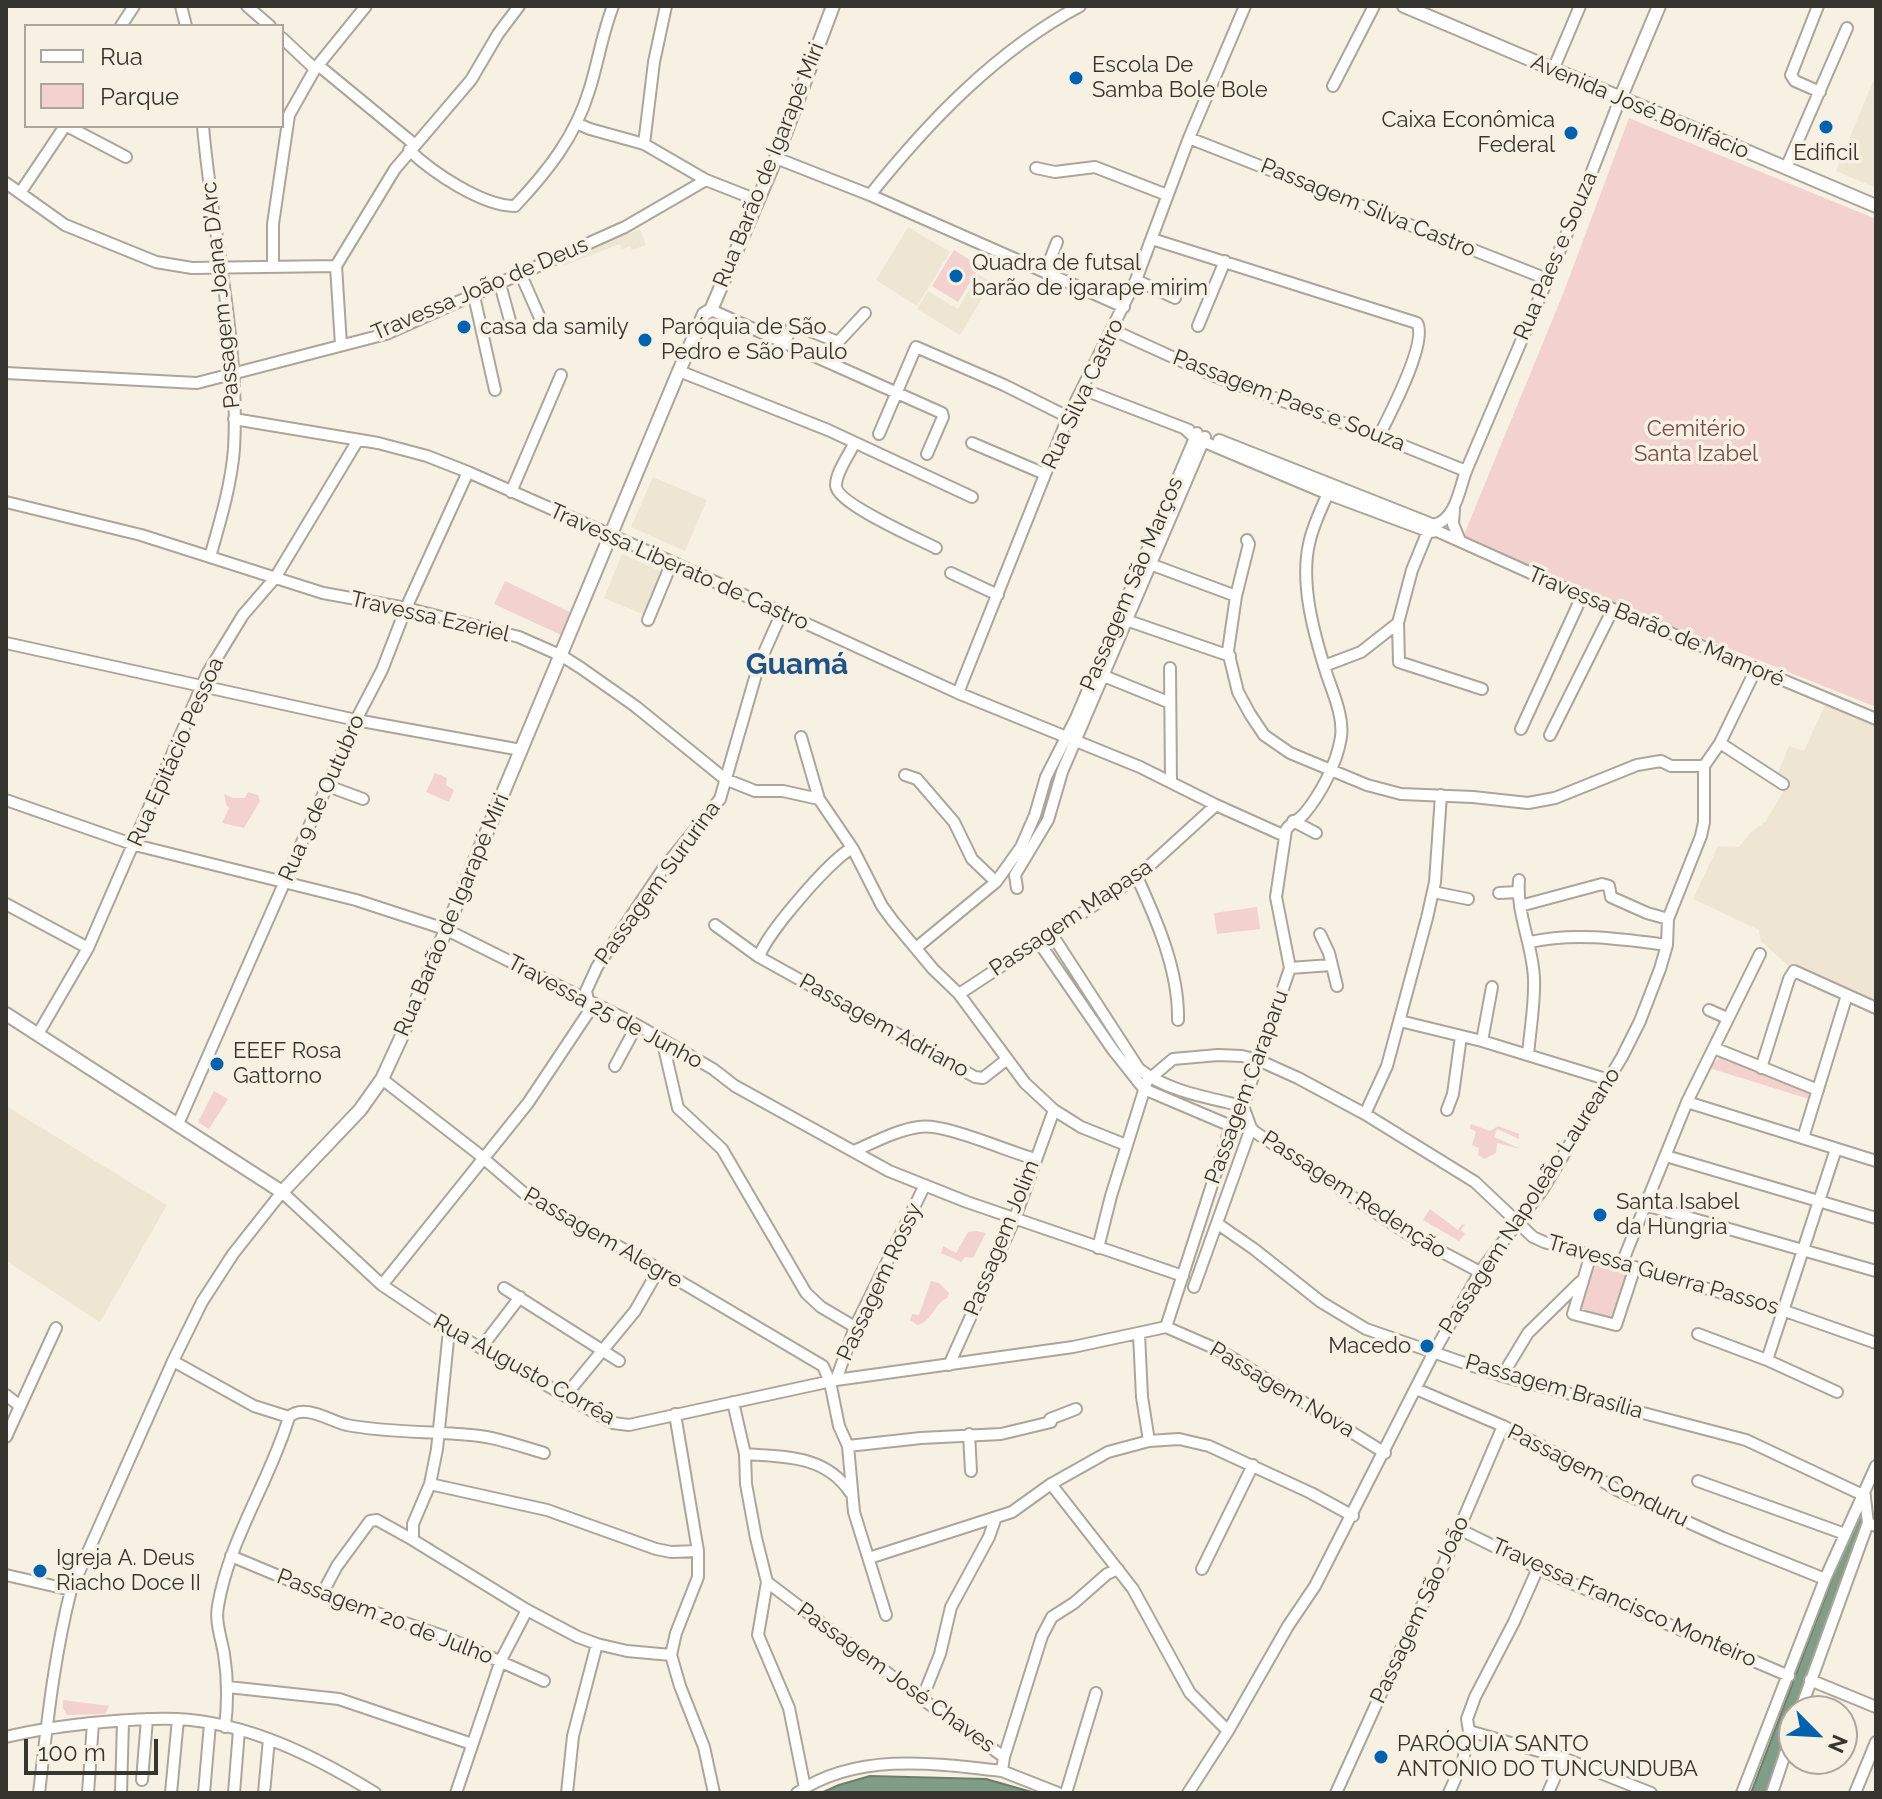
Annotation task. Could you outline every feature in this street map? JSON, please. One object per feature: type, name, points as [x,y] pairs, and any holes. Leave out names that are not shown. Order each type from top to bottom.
[{"type":"main road","name":"Rua Barão de Igarapé Miri","points":[[282,1192],[351,1120],[382,1079],[679,371],[704,314],[711,310],[776,158],[833,6]]},
{"type":"main road","name":"Rua Paes e Souza","points":[[1620,99],[1659,6]]},
{"type":"main road","name":"Avenida José Bonifácio","points":[[1410,7],[1876,206]]},
{"type":"main road","name":"Rua Augusto Corrêa","points":[[6,1014],[282,1192]]},
{"type":"street","points":[[122,24],[134,6]]},
{"type":"street","points":[[247,6],[268,24]]},
{"type":"street","points":[[273,266],[273,224],[287,121],[303,86],[316,67],[366,6]]},
{"type":"street","points":[[341,345],[336,266],[384,186],[412,147],[471,80],[519,6]]},
{"type":"street","points":[[284,40],[451,182],[494,202],[515,206],[548,172],[576,123],[589,93],[613,6]]},
{"type":"street","points":[[644,144],[654,62],[666,6]]},
{"type":"street","points":[[870,195],[901,157],[973,85],[1027,38],[1080,6]]},
{"type":"street","name":"Rua Silva Castro","points":[[958,693],[1068,417],[1136,280],[1189,138],[1245,6]]},
{"type":"street","points":[[1333,86],[1374,6]]},
{"type":"street","points":[[1553,70],[1580,6]]},
{"type":"street","points":[[1818,6],[1791,75],[1792,79],[1820,92]]},
{"type":"street","points":[[1786,168],[1847,28]]},
{"type":"street","name":"Rua Paes e Souza","points":[[1433,529],[1449,516],[1454,507],[1466,471],[1620,99]]},
{"type":"street","points":[[576,123],[644,144],[706,180],[757,200]]},
{"type":"street","points":[[20,193],[65,128]]},
{"type":"street","points":[[70,128],[126,157]]},
{"type":"street","name":"Passagem Joana D’Arc","points":[[203,128],[234,372],[234,452],[225,506],[210,557]]},
{"type":"street","name":"Passagem Silva Castro","points":[[1189,138],[1547,279]]},
{"type":"street","points":[[776,158],[1046,270],[1124,307]]},
{"type":"street","points":[[1036,168],[1055,172],[1095,167],[1167,195]]},
{"type":"street","name":"Travessa João de Deus","points":[[6,373],[197,383],[386,334],[625,227],[706,180]]},
{"type":"street","points":[[6,183],[58,221],[133,254],[179,266],[336,266]]},
{"type":"street","points":[[1152,239],[1211,260],[1225,261],[1412,320],[1420,330],[1407,379],[1379,436]]},
{"type":"street","points":[[1046,270],[1057,242]]},
{"type":"street","points":[[1198,326],[1225,261]]},
{"type":"street","points":[[521,275],[540,318]]},
{"type":"street","points":[[1136,280],[1175,298]]},
{"type":"street","points":[[500,284],[512,328]]},
{"type":"street","points":[[474,296],[495,390]]},
{"type":"street","points":[[711,310],[943,415],[927,454]]},
{"type":"street","points":[[784,344],[793,324],[840,342],[865,313]]},
{"type":"street","name":"Passagem Paes e Souza","points":[[1113,330],[1214,376],[1466,471]]},
{"type":"street","points":[[879,434],[916,347],[1068,417]]},
{"type":"street","points":[[679,371],[845,437],[854,444],[972,497]]},
{"type":"street","points":[[511,492],[561,375]]},
{"type":"street","name":"Travessa Barão de Mamoré","points":[[1082,389],[1433,529],[1582,596],[1876,719]]},
{"type":"street","name":"Travessa Liberato de Castro","points":[[234,419],[358,440],[427,456],[468,472],[958,693],[1171,782],[1285,836]]},
{"type":"street","name":"Passagem São Marços","points":[[1072,739],[1104,676],[1200,436]]},
{"type":"street","name":"Passagem São Marços","points":[[1072,739],[1200,436]]},
{"type":"street","name":"Rua Epitácio Pessoa","points":[[38,1034],[88,948],[202,685],[243,615],[275,578],[358,440]]},
{"type":"street","points":[[972,443],[1045,474]]},
{"type":"street","points":[[854,444],[836,482],[837,491],[851,504],[936,548]]},
{"type":"street","name":"Rua 9 de Outubro","points":[[178,1124],[468,472]]},
{"type":"street","name":"Passagem Caraparu","points":[[1166,1327],[1231,1126],[1243,1106],[1290,968],[1276,897],[1285,836],[1293,821],[1306,812],[1331,769],[1341,739],[1342,724],[1313,629],[1307,557],[1310,539],[1330,490]]},
{"type":"street","name":"Travessa Ezeriel","points":[[6,502],[141,535],[332,596],[406,608],[499,630],[562,656],[635,706],[725,779],[755,791],[783,791],[819,799]]},
{"type":"street","name":"Rua Paes e Souza","points":[[1454,507],[1453,524],[1460,541]]},
{"type":"street","points":[[1433,529],[1412,570],[1398,623],[1399,662],[1482,689]]},
{"type":"street","points":[[1247,540],[1249,544],[1236,596],[1230,656],[1238,692],[1264,735],[1281,748],[1383,790],[1416,796],[1539,802],[1637,765],[1661,761],[1671,766],[1704,766],[1720,743],[1756,669]]},
{"type":"street","points":[[648,620],[672,562]]},
{"type":"street","points":[[1150,564],[1236,596]]},
{"type":"street","points":[[951,573],[998,595]]},
{"type":"street","points":[[1521,729],[1582,596]]},
{"type":"street","points":[[1550,735],[1613,609]]},
{"type":"street","name":"Passagem Sururina","points":[[382,1285],[485,1159],[558,1062],[590,1010],[586,991],[597,967],[663,869],[720,799],[759,664],[782,612]]},
{"type":"street","points":[[1126,620],[1230,656]]},
{"type":"street","points":[[1324,666],[1361,652],[1398,623]]},
{"type":"street","points":[[6,643],[356,720],[521,750]]},
{"type":"street","points":[[1170,668],[1171,782]]},
{"type":"street","points":[[1104,676],[1168,702]]},
{"type":"street","points":[[801,737],[819,799],[852,848],[882,906],[989,1031],[1006,1060],[1025,1083],[1054,1110],[1081,1127],[1126,1145]]},
{"type":"street","points":[[916,948],[996,882],[1021,847],[1035,815],[1046,777],[1072,739]]},
{"type":"street","points":[[1017,888],[1015,875],[1044,829],[1072,739]]},
{"type":"street","points":[[1720,743],[1783,784]]},
{"type":"street","name":"Passagem Napoleão Laureano","points":[[1188,1793],[1315,1586],[1434,1352],[1480,1272],[1543,1189],[1609,1080],[1640,1021],[1667,945],[1668,919],[1703,829],[1704,766]]},
{"type":"street","points":[[905,775],[917,779],[954,822],[972,859],[996,882]]},
{"type":"street","points":[[328,786],[363,799]]},
{"type":"street","points":[[1365,1114],[1387,1066],[1433,892],[1441,795]]},
{"type":"street","name":"Travessa 25 de Junho","points":[[6,800],[135,845],[356,900],[445,929],[637,1025],[713,1069],[735,1086],[889,1171],[1183,1276]]},
{"type":"street","name":"Passagem Mapasa","points":[[959,994],[1137,877],[1216,805]]},
{"type":"street","points":[[1293,821],[1316,833]]},
{"type":"street","points":[[759,957],[765,944],[803,897],[831,865],[852,848]]},
{"type":"street","points":[[1137,877],[1169,960],[1178,1020]]},
{"type":"street","points":[[1519,880],[1520,906],[1534,981],[1528,1055]]},
{"type":"street","points":[[1520,906],[1602,884],[1609,886],[1611,897],[1668,919]]},
{"type":"street","points":[[1433,892],[1468,899]]},
{"type":"street","points":[[1499,893],[1518,892]]},
{"type":"street","points":[[6,904],[88,948]]},
{"type":"street","name":"Passagem Adriano","points":[[715,925],[759,957],[975,1077],[983,1078],[1006,1060]]},
{"type":"street","points":[[1320,934],[1326,943],[1337,986]]},
{"type":"street","points":[[1045,937],[1146,1083],[1231,1126]]},
{"type":"street","points":[[1528,937],[1583,937],[1667,945]]},
{"type":"street","points":[[1622,1263],[1687,1102],[1760,954]]},
{"type":"street","points":[[1290,968],[1331,965]]},
{"type":"street","points":[[1761,1068],[1794,971],[1876,1008]]},
{"type":"street","points":[[1482,1041],[1492,987]]},
{"type":"street","points":[[1803,1138],[1847,995]]},
{"type":"street","points":[[1709,1010],[1727,1018]]},
{"type":"street","points":[[1400,1021],[1482,1041],[1609,1080]]},
{"type":"street","points":[[615,1066],[637,1025]]},
{"type":"street","points":[[1447,1110],[1453,1094],[1461,1036]]},
{"type":"street","points":[[662,1039],[678,1108],[722,1149],[806,1293],[821,1307],[855,1327]]},
{"type":"street","points":[[1714,1048],[1818,1090]]},
{"type":"street","name":"Travessa Guerra Passos","points":[[1146,1083],[1167,1062],[1180,1058],[1231,1055],[1258,1060],[1365,1114],[1475,1182],[1533,1237],[1785,1311],[1876,1343]]},
{"type":"street","name":"Passagem Alegre","points":[[382,1079],[525,1194],[819,1363],[833,1381]]},
{"type":"street","points":[[1146,1083],[1243,1106]]},
{"type":"street","points":[[1098,1248],[1146,1083]]},
{"type":"street","points":[[1687,1102],[1876,1161]]},
{"type":"street","name":"Passagem Redenção","points":[[1243,1106],[1251,1128],[1408,1234],[1480,1272]]},
{"type":"street","name":"Passagem Jolim","points":[[949,1365],[1015,1218],[1054,1110]]},
{"type":"street","points":[[854,1151],[901,1131],[922,1126],[951,1131],[1035,1159]]},
{"type":"street","name":"Passagem Caraparu","points":[[1194,1287],[1251,1128]]},
{"type":"street","points":[[1767,1360],[1836,1149]]},
{"type":"street","points":[[1666,1156],[1876,1218]]},
{"type":"street","name":"Passagem Rossy","points":[[886,1615],[851,1494],[848,1446],[835,1415],[833,1381],[855,1327],[925,1185]]},
{"type":"street","name":"Rua Augusto Corrêa","points":[[282,1192],[382,1285],[449,1330],[621,1425],[833,1381],[1073,1347],[1166,1327]]},
{"type":"street","name":"Rua Barão de Igarapé Miri","points":[[39,1793],[63,1623],[71,1590],[173,1361],[212,1286],[282,1192]]},
{"type":"street","points":[[1645,1205],[1876,1271]]},
{"type":"street","name":"Passagem Brasília","points":[[1218,1224],[1344,1317],[1389,1338],[1502,1376],[1746,1440],[1865,1496]]},
{"type":"street","points":[[1591,1254],[1573,1314],[1616,1325],[1635,1267]]},
{"type":"street","points":[[565,1396],[635,1311],[659,1269]]},
{"type":"street","points":[[1502,1376],[1528,1333],[1582,1281]]},
{"type":"street","points":[[504,1288],[619,1361]]},
{"type":"street","points":[[481,1348],[520,1297]]},
{"type":"street","name":"Passagem Nova","points":[[1166,1327],[1221,1351],[1385,1453]]},
{"type":"street","points":[[6,1437],[56,1328]]},
{"type":"street","points":[[413,1540],[413,1524],[430,1484],[449,1330]]},
{"type":"street","points":[[1139,1334],[1140,1376],[1149,1441]]},
{"type":"street","points":[[1698,1334],[1767,1360],[1837,1392]]},
{"type":"street","points":[[173,1361],[254,1406],[289,1417]]},
{"type":"street","name":"Passagem Conduru","points":[[1416,1389],[1503,1426],[1617,1490],[1723,1538],[1825,1579]]},
{"type":"street","points":[[6,1395],[20,1406]]},
{"type":"street","points":[[733,1402],[745,1454],[746,1484],[767,1582],[758,1635],[789,1708],[801,1790],[858,1768],[896,1762],[1002,1771]]},
{"type":"street","points":[[848,1446],[969,1434],[1001,1434],[1051,1422],[1050,1419],[1076,1409]]},
{"type":"street","points":[[225,1727],[228,1687],[216,1618],[231,1556],[289,1417],[295,1412],[305,1412],[347,1425],[475,1435],[544,1453]]},
{"type":"street","points":[[675,1414],[698,1551],[698,1577],[676,1633],[671,1655],[704,1747],[714,1793]]},
{"type":"street","name":"Passagem São João","points":[[1336,1793],[1459,1529],[1503,1426]]},
{"type":"street","points":[[969,1434],[971,1471]]},
{"type":"street","points":[[869,1558],[1012,1512],[1051,1484],[1108,1452],[1149,1441],[1177,1439],[1209,1446],[1353,1516]]},
{"type":"street","points":[[745,1454],[809,1460],[841,1480],[851,1494]]},
{"type":"street","points":[[1202,1569],[1253,1465]]},
{"type":"street","points":[[1742,1793],[1825,1579],[1876,1466]]},
{"type":"street","points":[[1698,1481],[1845,1534]]},
{"type":"street","points":[[430,1484],[547,1510],[656,1549],[698,1551]]},
{"type":"street","points":[[1051,1484],[1133,1589],[1190,1693],[1228,1731]]},
{"type":"street","points":[[1805,1695],[1872,1525],[1865,1496]]},
{"type":"street","points":[[922,1699],[940,1654],[951,1607],[989,1537],[996,1517]]},
{"type":"street","points":[[322,1594],[337,1566],[370,1521],[377,1520],[527,1610],[597,1644],[627,1651],[671,1655]]},
{"type":"street","name":"Travessa Francisco Monteiro","points":[[1459,1529],[1538,1568],[1789,1676]]},
{"type":"street","name":"Passagem 20 de Julho","points":[[231,1556],[322,1594],[443,1636],[501,1660],[456,1793]]},
{"type":"street","points":[[1449,1793],[1463,1761],[1469,1731],[1467,1719],[1475,1697],[1538,1568]]},
{"type":"street","points":[[1004,1757],[1042,1636],[1052,1617],[1074,1603],[1107,1574],[1118,1569]]},
{"type":"street","points":[[6,1575],[71,1590]]},
{"type":"street","name":"Passagem José Chaves","points":[[767,1582],[1004,1757],[1002,1771],[1058,1793]]},
{"type":"street","points":[[527,1610],[501,1660],[544,1681]]},
{"type":"street","points":[[567,1793],[573,1736],[597,1644]]},
{"type":"street","points":[[1810,1680],[1876,1707]]},
{"type":"street","points":[[228,1687],[339,1699],[472,1744]]},
{"type":"street","points":[[1066,1793],[1096,1693]]},
{"type":"street","points":[[142,1780],[147,1719]]},
{"type":"street","points":[[6,1737],[47,1727],[178,1719],[269,1739],[349,1777],[375,1793]]},
{"type":"street","points":[[171,1793],[178,1719]]},
{"type":"street","points":[[121,1793],[123,1721]]},
{"type":"street","points":[[88,1793],[93,1723]]},
{"type":"street","points":[[204,1793],[210,1724]]},
{"type":"street","points":[[234,1793],[239,1730]]},
{"type":"street","points":[[1469,1731],[1563,1758],[1636,1790],[1651,1793]]},
{"type":"street","points":[[264,1793],[269,1739]]},
{"type":"street","points":[[1855,1793],[1876,1742]]},
{"type":"street","points":[[1548,1793],[1563,1758]]},
{"type":"shaded area","points":[[1876,74],[1876,188],[1836,171]]},
{"type":"shaded area","points":[[908,227],[950,252],[917,306],[876,280]]},
{"type":"shaded area","points":[[640,229],[646,245],[632,250],[630,246],[622,249],[620,244],[563,266],[561,260]]},
{"type":"shaded area","points":[[978,274],[992,282],[960,335],[917,309],[928,291],[958,309]]},
{"type":"shaded area","points":[[653,477],[707,500],[685,551],[631,527]]},
{"type":"shaded area","points":[[622,554],[665,573],[647,616],[604,598]]},
{"type":"shaded area","points":[[1825,705],[1876,726],[1876,1008],[1794,971],[1761,941],[1759,930],[1693,899],[1718,846],[1739,847],[1751,832],[1766,821],[1787,785],[1776,778],[1789,746],[1804,751]]},
{"type":"shaded area","points":[[6,1106],[167,1205],[100,1322],[6,1261]]},
{"type":"shaded area","points":[[1853,1524],[1859,1525],[1862,1531],[1802,1695],[1788,1695]]},
{"type":"shaded area","points":[[1778,1722],[1778,1760],[1766,1793],[1751,1793]]},
{"type":"shaded area","points":[[870,1776],[986,1779],[1035,1793],[821,1793]]},
{"type":"green space","name":"Cemitério Santa Izabel","points":[[1629,118],[1876,219],[1876,707],[1585,591],[1463,537],[1563,294]]},
{"type":"green space","name":"Quadra de futsal barão de igarape mirim","points":[[954,250],[980,266],[958,302],[932,286]]},
{"type":"green space","points":[[505,581],[570,612],[561,635],[494,604]]},
{"type":"green space","points":[[435,773],[447,778],[446,785],[454,790],[449,802],[426,792]]},
{"type":"green space","points":[[248,792],[258,795],[260,801],[244,828],[222,823],[229,808],[224,794],[245,798]]},
{"type":"green space","points":[[1257,907],[1260,929],[1217,934],[1214,913]]},
{"type":"green space","points":[[1721,1056],[1812,1091],[1809,1099],[1709,1068]]},
{"type":"green space","points":[[214,1091],[228,1099],[209,1129],[198,1122]]},
{"type":"green space","points":[[1471,1124],[1490,1131],[1498,1126],[1519,1134],[1519,1139],[1497,1129],[1494,1137],[1521,1149],[1497,1143],[1496,1153],[1484,1159],[1478,1155],[1479,1148],[1472,1145],[1476,1132],[1470,1128]]},
{"type":"green space","points":[[1430,1209],[1458,1230],[1462,1224],[1465,1225],[1461,1230],[1465,1234],[1459,1241],[1423,1220]]},
{"type":"green space","points":[[968,1232],[986,1233],[973,1258],[965,1257],[961,1262],[941,1253],[943,1246],[956,1253]]},
{"type":"green space","points":[[1594,1258],[1633,1270],[1616,1325],[1576,1313]]},
{"type":"green space","points":[[931,1281],[939,1283],[949,1293],[926,1321],[917,1325],[910,1320],[912,1314],[919,1315]]},
{"type":"green space","points":[[63,1700],[109,1706],[105,1714],[67,1715]]},
{"type":"waterway","points":[[1854,1535],[1863,1503]]},
{"type":"place","name":"Escola De Samba Bole Bole","points":[[1076,78]]},
{"type":"place","name":"Edificil","points":[[1826,127]]},
{"type":"place","name":"Caixa Econômica Federal","points":[[1571,133]]},
{"type":"place","name":"Quadra de futsal barão de igarape mirim","points":[[956,276]]},
{"type":"place","name":"casa da samily","points":[[464,327]]},
{"type":"place","name":"Paróquia de São Pedro e São Paulo","points":[[645,340]]},
{"type":"place","name":"EEEF Rosa Gattorno","points":[[217,1064]]},
{"type":"place","name":"Santa Isabel da Hungria","points":[[1600,1215]]},
{"type":"place","name":"Macedo","points":[[1427,1346]]},
{"type":"place","name":"Igreja A. Deus Riacho Doce II","points":[[40,1571]]},
{"type":"place","name":"PARÓQUIA SANTO ANTONIO DO TUNCUNDUBA","points":[[1381,1757]]},
{"type":"district","name":"Guamá","points":[[797,665]]}]
